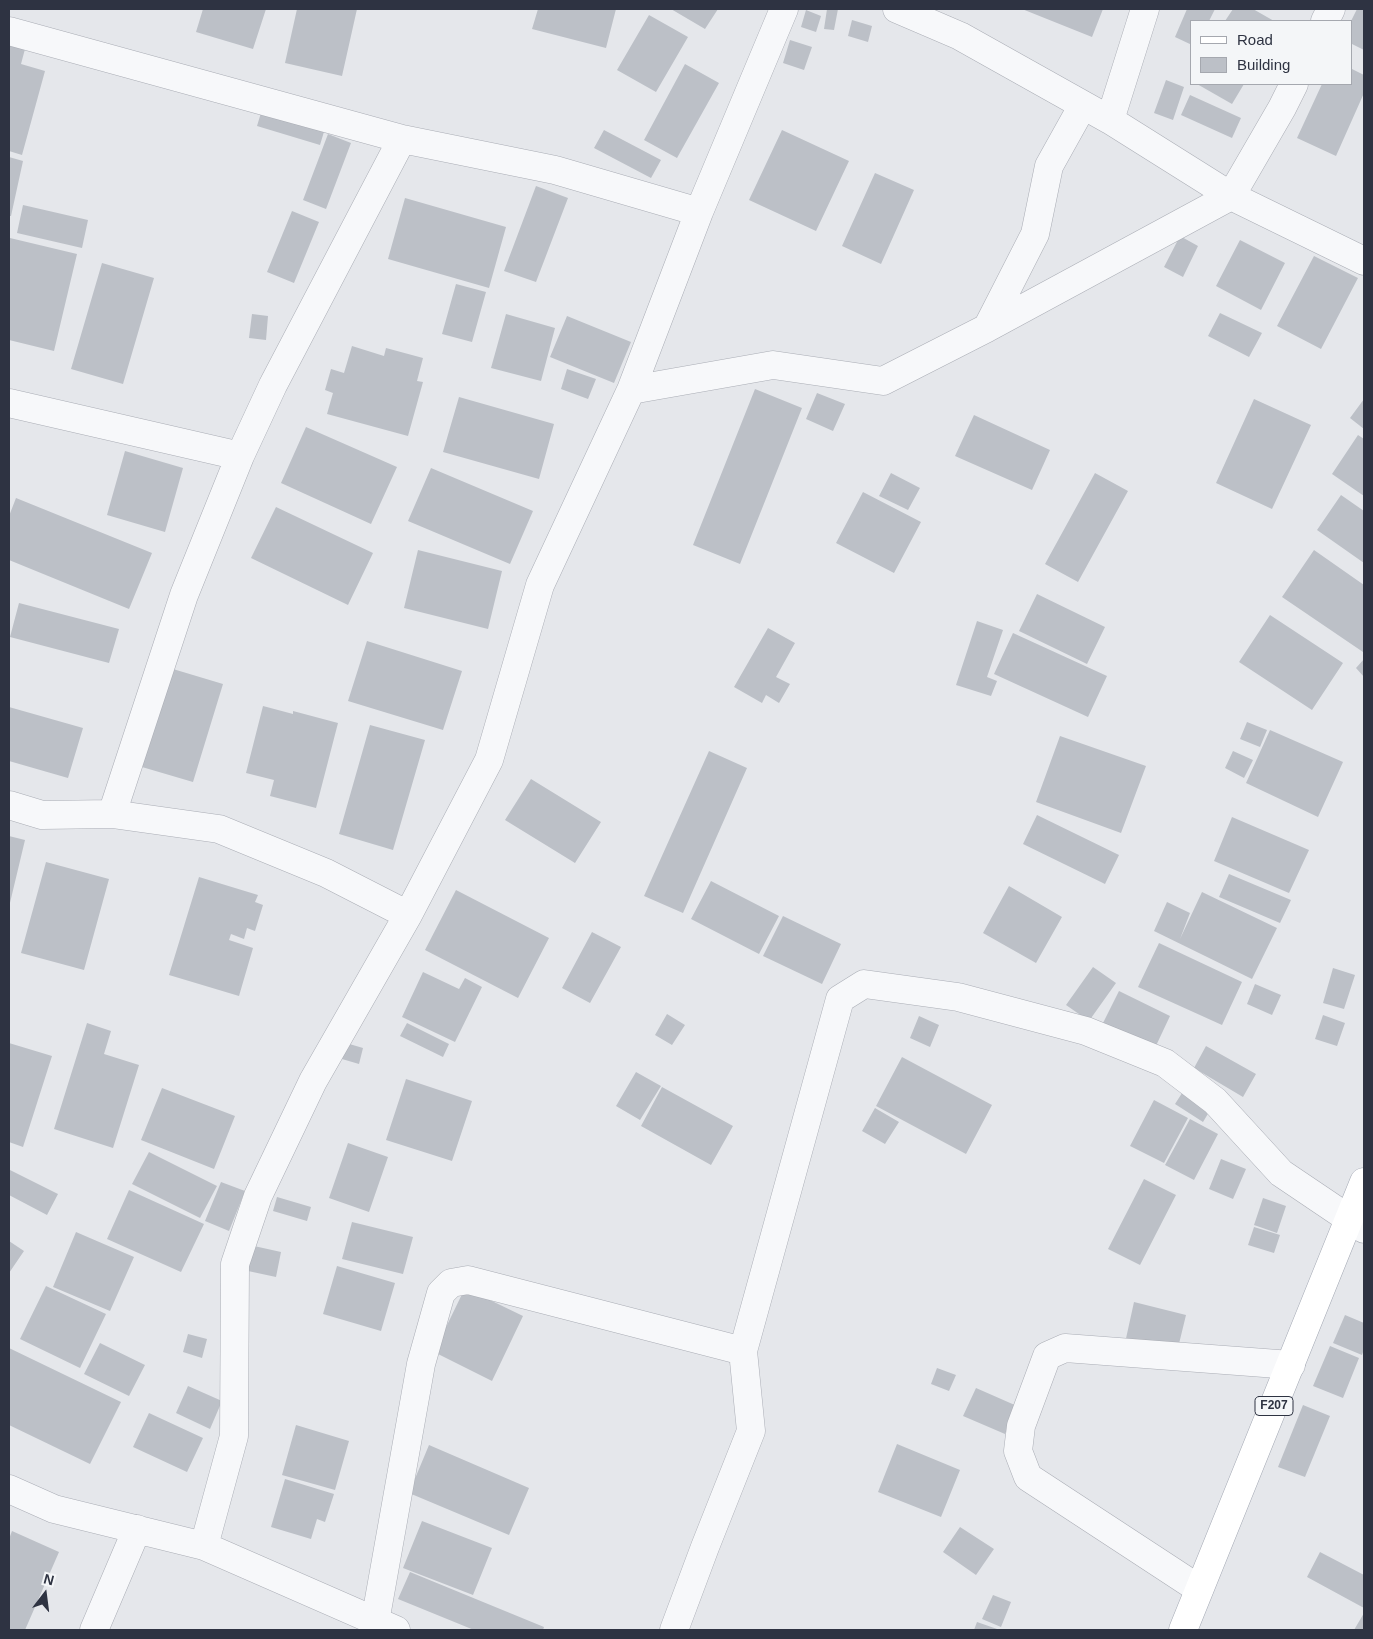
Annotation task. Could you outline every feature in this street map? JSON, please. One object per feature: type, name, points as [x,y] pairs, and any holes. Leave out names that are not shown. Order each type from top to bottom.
[{"type":"main road","name":"F207","points":[[1183,1630],[1290,1365],[1357,1224],[1364,1182]]},
{"type":"street","points":[[204,1546],[234,1436],[235,1264],[258,1196],[313,1081],[408,915],[489,760],[540,585],[631,390],[699,212],[784,9]]},
{"type":"street","points":[[897,9],[960,36],[1110,120],[1231,196],[1364,261]]},
{"type":"street","points":[[1110,120],[1145,9]]},
{"type":"street","points":[[9,31],[402,139],[554,170],[699,212]]},
{"type":"street","points":[[631,390],[773,365],[882,381],[987,328],[1231,196],[1294,85]]},
{"type":"street","points":[[987,328],[1034,234],[1050,166],[1083,105]]},
{"type":"street","points":[[112,814],[184,594],[240,456],[273,385],[402,139]]},
{"type":"street","points":[[9,404],[240,456]]},
{"type":"street","points":[[9,805],[42,815],[112,814],[219,829],[326,873],[408,915]]},
{"type":"street","points":[[674,1630],[751,1431],[743,1351],[840,1000],[864,984],[958,997],[1086,1031],[1165,1063],[1215,1101],[1281,1173],[1357,1224]]},
{"type":"street","points":[[9,1489],[54,1509],[204,1546],[386,1626],[421,1364],[441,1293],[451,1283],[468,1280],[743,1351]]},
{"type":"street","points":[[1199,1589],[1028,1477],[1018,1451],[1021,1426],[1048,1356],[1065,1348],[1290,1365]]},
{"type":"street","points":[[94,1630],[137,1529]]},
{"type":"building","points":[[203,9],[266,9],[253,49],[196,32]]},
{"type":"building","points":[[297,9],[357,9],[342,76],[285,63]]},
{"type":"building","points":[[538,9],[616,9],[606,48],[532,29]]},
{"type":"building","points":[[671,9],[718,9],[705,29]]},
{"type":"building","points":[[827,9],[838,9],[834,30],[824,29]]},
{"type":"building","points":[[1022,9],[1103,9],[1092,37]]},
{"type":"building","points":[[1187,9],[1215,9],[1210,20],[1190,20],[1190,44],[1175,37]]},
{"type":"building","points":[[1233,9],[1253,9],[1272,20],[1226,20]]},
{"type":"building","points":[[1357,9],[1364,9],[1364,50],[1353,44],[1352,20]]},
{"type":"building","points":[[806,10],[821,16],[816,32],[801,27]]},
{"type":"building","points":[[649,15],[688,37],[656,92],[617,70]]},
{"type":"building","points":[[852,20],[872,26],[868,42],[848,36]]},
{"type":"building","points":[[790,40],[812,47],[804,70],[783,63]]},
{"type":"building","points":[[9,45],[25,49],[21,64],[45,71],[22,155],[9,151]]},
{"type":"building","points":[[685,64],[719,83],[677,158],[644,140]]},
{"type":"building","points":[[1353,70],[1364,75],[1364,93],[1336,156],[1297,138],[1322,85],[1353,85]]},
{"type":"building","points":[[1166,80],[1184,87],[1173,120],[1154,113]]},
{"type":"building","points":[[1199,85],[1243,85],[1232,104]]},
{"type":"building","points":[[1190,95],[1241,118],[1232,138],[1181,115]]},
{"type":"building","points":[[263,106],[326,125],[320,145],[257,126]]},
{"type":"building","points":[[604,130],[661,160],[651,178],[594,148]]},
{"type":"building","points":[[782,130],[849,161],[816,231],[749,200]]},
{"type":"building","points":[[328,134],[351,143],[326,209],[303,200]]},
{"type":"building","points":[[9,157],[23,161],[11,216],[9,216]]},
{"type":"building","points":[[875,173],[914,190],[881,264],[842,246]]},
{"type":"building","points":[[536,186],[568,198],[536,282],[504,271]]},
{"type":"building","points":[[405,198],[506,227],[489,288],[388,259]]},
{"type":"building","points":[[23,205],[88,220],[82,248],[17,233]]},
{"type":"building","points":[[292,211],[319,222],[294,283],[267,272]]},
{"type":"building","points":[[1180,236],[1198,246],[1183,277],[1164,267]]},
{"type":"building","points":[[10,238],[77,254],[54,351],[9,340]]},
{"type":"building","points":[[1240,240],[1285,263],[1261,310],[1216,286]]},
{"type":"building","points":[[1314,256],[1358,278],[1321,349],[1277,326]]},
{"type":"building","points":[[102,263],[154,278],[123,384],[71,369]]},
{"type":"building","points":[[456,284],[486,292],[472,342],[442,334]]},
{"type":"building","points":[[1220,313],[1262,333],[1249,357],[1208,336]]},
{"type":"building","points":[[252,314],[268,316],[266,340],[249,338]]},
{"type":"building","points":[[506,314],[555,328],[541,381],[491,368]]},
{"type":"building","points":[[567,316],[631,342],[614,383],[550,357]]},
{"type":"building","points":[[352,346],[384,356],[386,348],[423,358],[417,381],[423,382],[408,436],[327,414],[333,393],[325,390],[331,369],[344,373]]},
{"type":"building","points":[[567,369],[596,379],[588,399],[561,389]]},
{"type":"building","points":[[755,389],[802,408],[740,564],[693,545]]},
{"type":"building","points":[[817,393],[845,404],[833,431],[806,419]]},
{"type":"building","points":[[459,397],[554,424],[539,479],[443,452]]},
{"type":"building","points":[[1254,399],[1311,425],[1272,509],[1216,483]]},
{"type":"building","points":[[1364,399],[1364,429],[1350,418]]},
{"type":"building","points":[[974,415],[1050,450],[1032,490],[955,456]]},
{"type":"building","points":[[306,427],[397,467],[371,524],[281,483]]},
{"type":"building","points":[[1358,435],[1364,439],[1364,496],[1332,474]]},
{"type":"building","points":[[125,451],[183,468],[165,532],[107,515]]},
{"type":"building","points":[[431,468],[533,511],[510,564],[408,521]]},
{"type":"building","points":[[891,473],[920,488],[908,510],[879,496]]},
{"type":"building","points":[[1095,473],[1128,491],[1078,582],[1045,564]]},
{"type":"building","points":[[863,492],[921,522],[894,573],[836,543]]},
{"type":"building","points":[[1341,495],[1364,511],[1364,563],[1317,530]]},
{"type":"building","points":[[16,498],[152,553],[129,609],[9,560],[9,516]]},
{"type":"building","points":[[276,507],[373,553],[348,605],[251,558]]},
{"type":"building","points":[[418,550],[502,571],[488,629],[404,608]]},
{"type":"building","points":[[1314,550],[1364,585],[1363,652],[1282,597]]},
{"type":"building","points":[[1037,594],[1105,627],[1087,664],[1019,631]]},
{"type":"building","points":[[19,603],[119,629],[109,663],[10,637]]},
{"type":"building","points":[[1270,615],[1343,663],[1312,710],[1239,662]]},
{"type":"building","points":[[977,621],[1003,630],[987,677],[997,681],[991,696],[956,685]]},
{"type":"building","points":[[768,628],[795,643],[776,677],[790,684],[779,703],[766,695],[762,703],[734,687]]},
{"type":"building","points":[[1013,633],[1107,676],[1088,717],[994,674]]},
{"type":"building","points":[[367,641],[462,671],[443,730],[348,701]]},
{"type":"building","points":[[1364,659],[1364,677],[1356,668]]},
{"type":"building","points":[[173,669],[223,684],[193,782],[142,767]]},
{"type":"building","points":[[263,706],[293,714],[293,711],[338,723],[316,808],[270,796],[274,780],[246,773]]},
{"type":"building","points":[[9,707],[83,728],[68,778],[9,761]]},
{"type":"building","points":[[1247,722],[1267,730],[1260,747],[1240,739]]},
{"type":"building","points":[[370,725],[425,740],[393,850],[339,834]]},
{"type":"building","points":[[1270,730],[1343,762],[1318,817],[1246,783]]},
{"type":"building","points":[[1060,736],[1146,766],[1121,833],[1036,802]]},
{"type":"building","points":[[709,751],[747,768],[683,913],[644,896]]},
{"type":"building","points":[[1233,751],[1253,760],[1244,778],[1225,768]]},
{"type":"building","points":[[531,779],[601,822],[575,863],[505,820]]},
{"type":"building","points":[[1037,815],[1119,855],[1105,884],[1023,844]]},
{"type":"building","points":[[1232,817],[1309,850],[1289,893],[1214,861]]},
{"type":"building","points":[[9,836],[25,840],[9,907]]},
{"type":"building","points":[[46,862],[109,879],[84,970],[21,953]]},
{"type":"building","points":[[1229,874],[1291,900],[1280,923],[1219,897]]},
{"type":"building","points":[[199,877],[258,895],[255,902],[263,905],[255,931],[247,928],[244,939],[231,934],[229,940],[253,948],[239,996],[169,975]]},
{"type":"building","points":[[711,881],[779,916],[759,954],[691,919]]},
{"type":"building","points":[[1009,886],[1062,917],[1036,963],[983,933]]},
{"type":"building","points":[[456,890],[549,938],[518,998],[425,950]]},
{"type":"building","points":[[1202,892],[1277,928],[1252,979],[1154,931],[1167,902],[1190,913],[1180,939]]},
{"type":"building","points":[[783,916],[841,944],[822,984],[763,956]]},
{"type":"building","points":[[592,932],[621,947],[590,1003],[562,988]]},
{"type":"building","points":[[1159,943],[1242,982],[1222,1025],[1138,987]]},
{"type":"building","points":[[1093,967],[1116,983],[1089,1021],[1066,1005]]},
{"type":"building","points":[[1333,968],[1355,975],[1344,1009],[1323,1003]]},
{"type":"building","points":[[423,972],[459,989],[465,978],[482,987],[455,1042],[402,1017]]},
{"type":"building","points":[[1255,984],[1281,995],[1272,1015],[1247,1004]]},
{"type":"building","points":[[1119,991],[1170,1016],[1154,1050],[1102,1025]]},
{"type":"building","points":[[667,1014],[685,1025],[672,1045],[655,1035]]},
{"type":"building","points":[[1323,1015],[1345,1023],[1337,1046],[1315,1039]]},
{"type":"building","points":[[919,1016],[939,1025],[930,1047],[910,1038]]},
{"type":"building","points":[[87,1023],[111,1031],[104,1054],[139,1065],[113,1148],[54,1129]]},
{"type":"building","points":[[407,1023],[449,1044],[443,1057],[400,1036]]},
{"type":"building","points":[[9,1043],[52,1056],[23,1147],[9,1142]]},
{"type":"building","points":[[346,1043],[363,1048],[359,1064],[342,1059]]},
{"type":"building","points":[[1206,1046],[1256,1074],[1243,1097],[1194,1068]]},
{"type":"building","points":[[902,1057],[992,1105],[966,1154],[876,1106]]},
{"type":"building","points":[[636,1072],[661,1086],[640,1120],[616,1106]]},
{"type":"building","points":[[406,1079],[472,1101],[452,1161],[386,1140]]},
{"type":"building","points":[[662,1087],[733,1126],[711,1165],[641,1126]]},
{"type":"building","points":[[162,1088],[235,1116],[214,1169],[141,1140]]},
{"type":"building","points":[[1184,1090],[1212,1107],[1203,1122],[1175,1104]]},
{"type":"building","points":[[1154,1100],[1188,1118],[1164,1163],[1130,1146]]},
{"type":"building","points":[[875,1108],[899,1122],[885,1144],[862,1131]]},
{"type":"building","points":[[1190,1119],[1218,1134],[1194,1180],[1165,1165]]},
{"type":"building","points":[[348,1143],[388,1157],[369,1212],[329,1198]]},
{"type":"building","points":[[149,1152],[217,1186],[200,1218],[132,1184]]},
{"type":"building","points":[[1221,1159],[1246,1169],[1233,1199],[1209,1189]]},
{"type":"building","points":[[10,1170],[58,1194],[47,1215],[9,1195]]},
{"type":"building","points":[[1144,1179],[1176,1195],[1140,1265],[1108,1249]]},
{"type":"building","points":[[221,1182],[245,1191],[229,1231],[205,1221]]},
{"type":"building","points":[[129,1190],[204,1224],[181,1272],[107,1239]]},
{"type":"building","points":[[277,1197],[311,1207],[307,1221],[273,1211]]},
{"type":"building","points":[[1263,1198],[1286,1206],[1277,1233],[1254,1225]]},
{"type":"building","points":[[352,1222],[413,1237],[403,1274],[342,1259]]},
{"type":"building","points":[[1254,1227],[1280,1235],[1274,1253],[1248,1245]]},
{"type":"building","points":[[76,1232],[134,1257],[110,1311],[53,1287]]},
{"type":"building","points":[[9,1241],[24,1251],[9,1273]]},
{"type":"building","points":[[254,1246],[281,1252],[276,1277],[248,1271]]},
{"type":"building","points":[[337,1266],[395,1283],[381,1331],[323,1314]]},
{"type":"building","points":[[46,1286],[106,1314],[80,1368],[20,1339]]},
{"type":"building","points":[[465,1288],[523,1316],[492,1381],[434,1352]]},
{"type":"building","points":[[1134,1302],[1186,1315],[1178,1348],[1125,1343]]},
{"type":"building","points":[[1345,1315],[1364,1323],[1364,1349],[1362,1355],[1333,1343]]},
{"type":"building","points":[[188,1334],[207,1339],[202,1358],[183,1352]]},
{"type":"building","points":[[100,1343],[145,1365],[129,1396],[84,1374]]},
{"type":"building","points":[[1330,1346],[1359,1358],[1343,1398],[1313,1386]]},
{"type":"building","points":[[9,1348],[121,1402],[90,1464],[9,1425]]},
{"type":"building","points":[[937,1368],[956,1375],[949,1391],[931,1384]]},
{"type":"building","points":[[188,1386],[222,1401],[210,1429],[176,1413]]},
{"type":"building","points":[[976,1388],[1017,1406],[1005,1434],[963,1416]]},
{"type":"building","points":[[1303,1405],[1330,1416],[1305,1477],[1278,1467]]},
{"type":"building","points":[[149,1413],[203,1438],[187,1472],[133,1447]]},
{"type":"building","points":[[296,1425],[349,1441],[335,1490],[282,1475]]},
{"type":"building","points":[[897,1444],[960,1470],[941,1517],[878,1492]]},
{"type":"building","points":[[429,1445],[529,1488],[509,1535],[409,1493]]},
{"type":"building","points":[[285,1479],[334,1494],[325,1522],[317,1519],[311,1539],[271,1527]]},
{"type":"building","points":[[422,1521],[492,1548],[473,1595],[403,1568]]},
{"type":"building","points":[[960,1527],[994,1549],[976,1575],[943,1552]]},
{"type":"building","points":[[12,1531],[59,1552],[25,1630],[9,1630],[9,1539]]},
{"type":"building","points":[[1320,1552],[1364,1575],[1364,1608],[1307,1577]]},
{"type":"building","points":[[410,1572],[544,1627],[543,1630],[474,1630],[398,1599]]},
{"type":"building","points":[[993,1595],[1011,1602],[1001,1627],[982,1619]]},
{"type":"building","points":[[1364,1613],[1364,1630],[1354,1630]]},
{"type":"building","points":[[977,1622],[1000,1630],[974,1630]]}]
